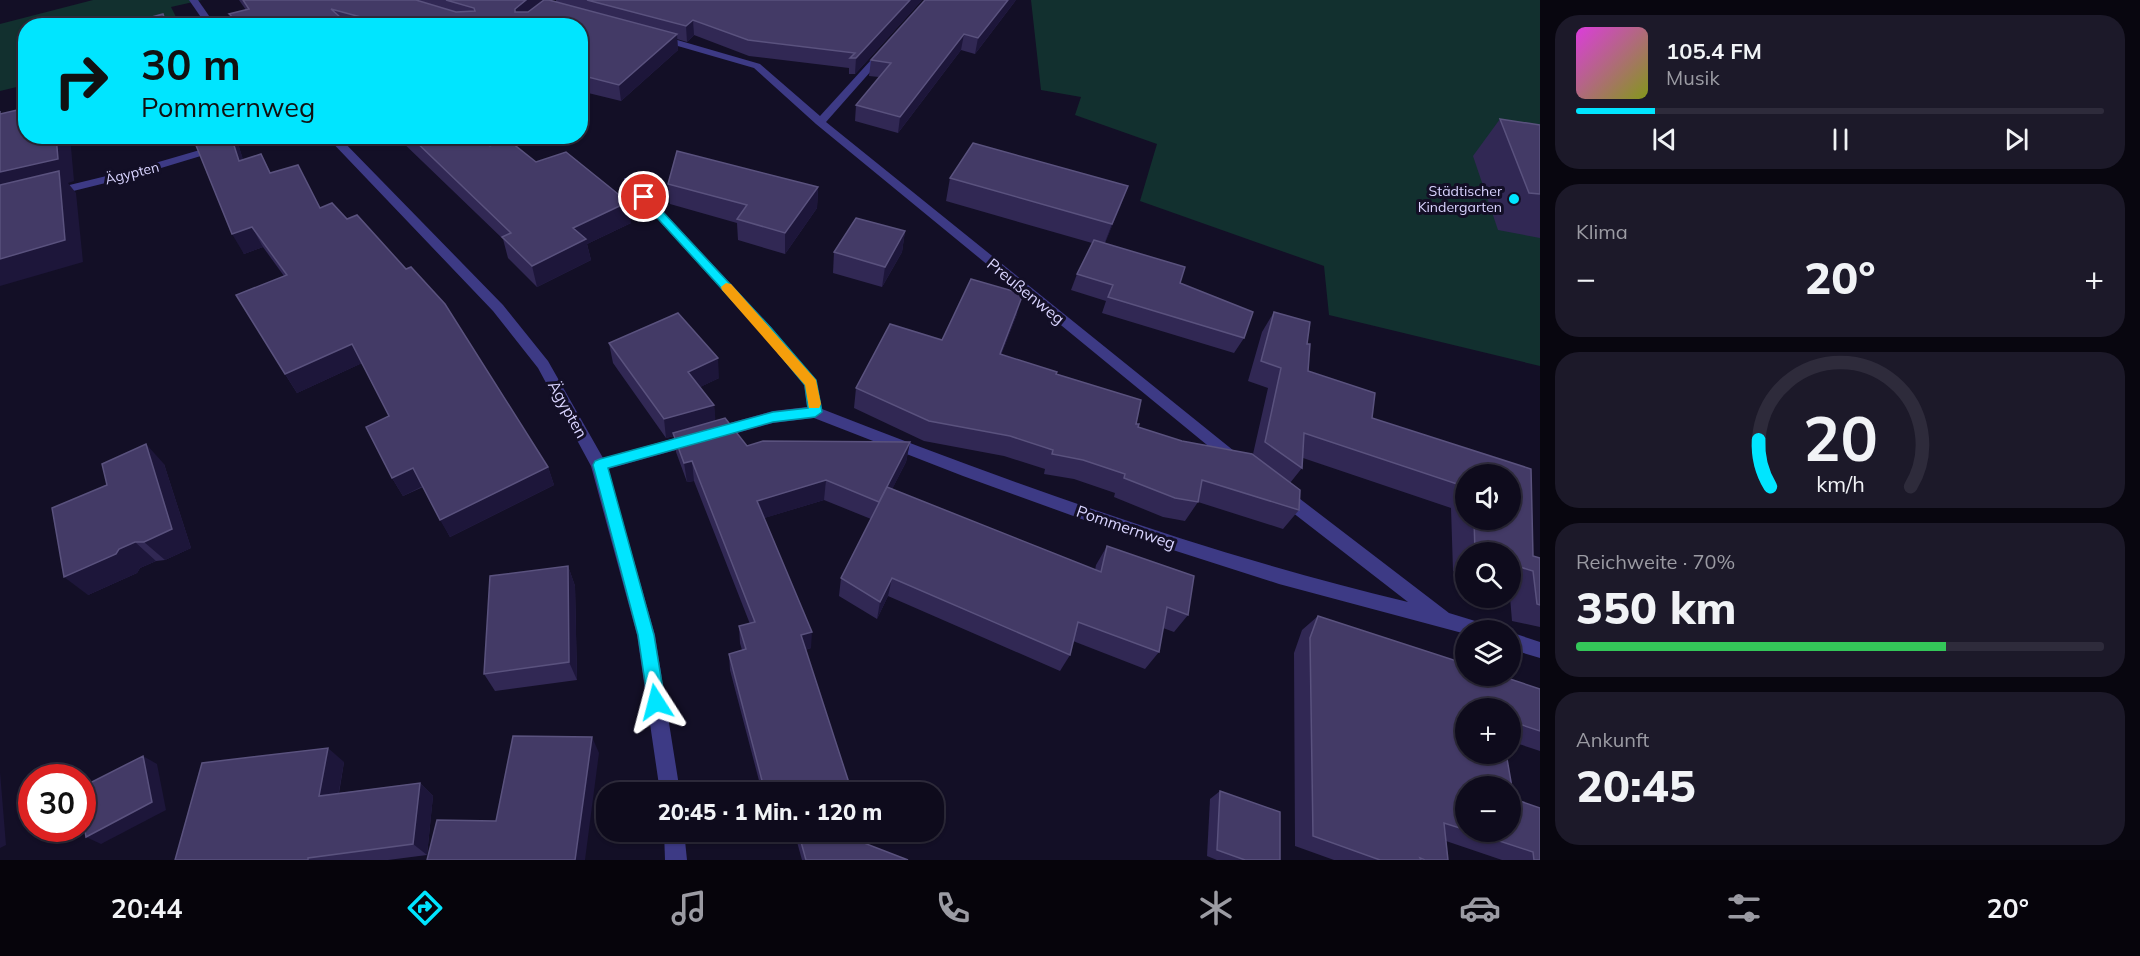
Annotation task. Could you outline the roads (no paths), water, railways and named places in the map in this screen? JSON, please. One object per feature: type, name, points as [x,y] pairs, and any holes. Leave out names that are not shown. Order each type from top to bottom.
[{"type":"street","points":[[193,0],[206,18]]},
{"type":"street","name":"Preußenweg","points":[[645,34],[757,66],[820,122],[1246,468]]},
{"type":"street","points":[[820,122],[894,40]]},
{"type":"street","name":"Ägypten","points":[[45,194],[134,173],[234,144]]},
{"type":"street","name":"Ägypten","points":[[339,144],[498,308],[543,365],[600,465],[646,635],[668,782]]},
{"type":"street","points":[[628,180],[767,331],[811,384],[815,412]]},
{"type":"street","name":"Pommernweg","points":[[600,465],[773,417],[815,412],[1136,532],[1352,598],[1444,619]]},
{"type":"street","points":[[1274,489],[1444,619],[1455,622]]},
{"type":"street","points":[[1521,644],[1540,650]]},
{"type":"street","points":[[675,842],[676,860]]},
{"type":"place","name":"Städtischer Kindergarten","points":[[1514,199]]}]
